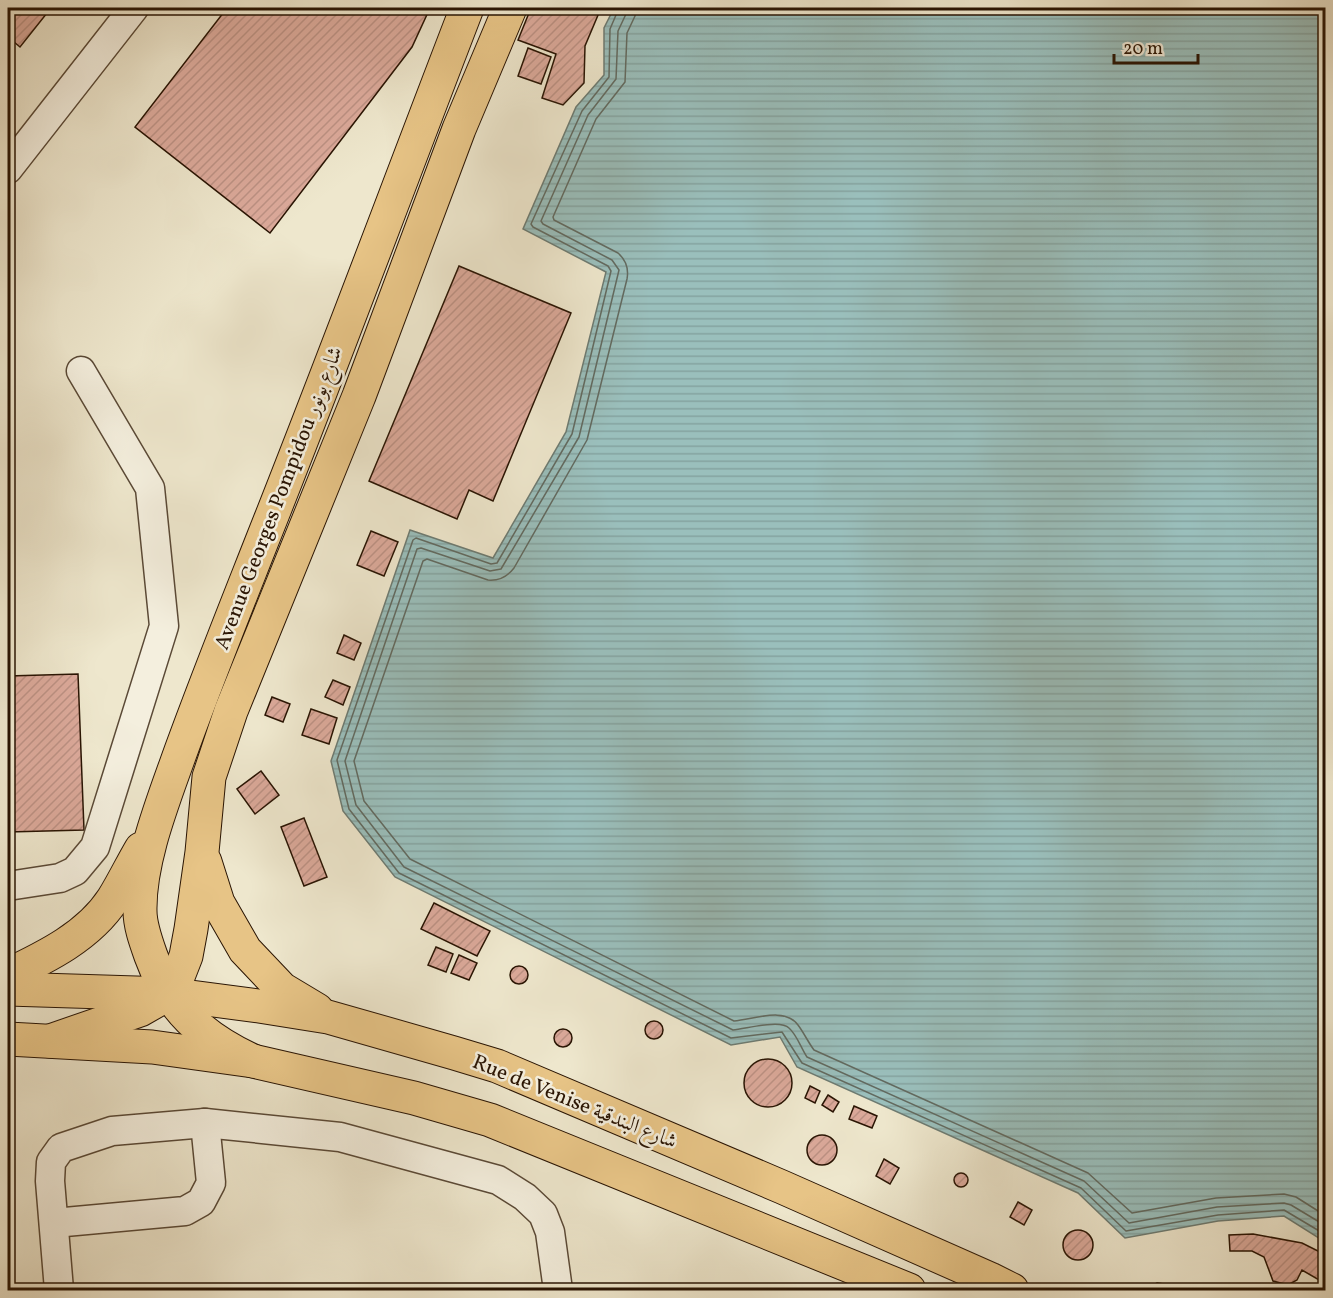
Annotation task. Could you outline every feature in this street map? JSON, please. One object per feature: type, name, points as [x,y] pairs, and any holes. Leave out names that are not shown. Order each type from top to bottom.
[{"type":"main road","name":"Avenue Georges Pompidou شارع بونور","points":[[253,1061],[223,1047],[193,1024],[168,994],[155,969],[146,941],[140,912],[143,882],[155,824],[205,683],[318,400],[467,8]]},
{"type":"main road","name":"Avenue Georges Pompidou شارع بونور","points":[[168,994],[186,956],[202,852],[209,777],[231,711],[359,396],[459,129],[510,8]]},
{"type":"main road","points":[[8,975],[44,957],[81,933],[112,900],[155,824]]},
{"type":"main road","points":[[202,852],[218,903],[245,950],[282,988],[328,1017]]},
{"type":"main road","name":"Rue de Venise شارع البندقية","points":[[8,989],[168,994],[328,1017],[497,1066],[782,1186],[1012,1290]]},
{"type":"main road","points":[[50,1041],[140,1010],[168,994]]},
{"type":"main road","points":[[8,1039],[152,1047],[253,1061],[414,1098],[490,1120],[909,1290]]},
{"type":"street","points":[[8,169],[134,8]]},
{"type":"street","points":[[8,886],[60,878],[75,871],[95,847],[164,626],[150,488],[81,371]]},
{"type":"street","points":[[54,1222],[185,1211],[201,1202],[211,1184],[205,1123]]},
{"type":"street","points":[[59,1290],[50,1182],[51,1162],[61,1148],[112,1131],[205,1123],[340,1137],[498,1180],[525,1197],[543,1214],[550,1232],[558,1290]]},
{"type":"water","points":[[614,8],[1325,8],[1325,1242],[1284,1216],[1218,1221],[1125,1238],[1078,1193],[797,1067],[780,1037],[731,1045],[395,877],[343,811],[331,761],[410,530],[493,558],[566,432],[606,272],[523,229],[576,107],[604,75],[604,28]]},
{"type":"building","points":[[8,8],[51,8],[20,47],[8,37]]},
{"type":"building","points":[[227,8],[430,8],[412,47],[270,233],[135,127]]},
{"type":"building","points":[[531,8],[601,8],[585,46],[584,83],[563,105],[542,98],[556,54],[518,40]]},
{"type":"building","points":[[528,48],[551,57],[541,84],[518,76]]},
{"type":"building","points":[[459,266],[571,313],[493,501],[469,490],[457,519],[369,481]]},
{"type":"building","points":[[371,531],[398,542],[384,576],[357,565]]},
{"type":"building","points":[[344,635],[361,643],[354,660],[337,653]]},
{"type":"building","points":[[78,674],[84,830],[8,832],[8,676]]},
{"type":"building","points":[[333,680],[350,687],[343,705],[325,697]]},
{"type":"building","points":[[272,697],[290,704],[283,722],[265,715]]},
{"type":"building","points":[[311,709],[337,718],[329,744],[302,735]]},
{"type":"building","points":[[261,771],[279,795],[255,814],[237,789]]},
{"type":"building","points":[[304,818],[327,877],[304,886],[281,827]]},
{"type":"building","points":[[434,903],[490,931],[477,956],[421,929]]},
{"type":"building","points":[[436,947],[453,954],[446,972],[428,965]]},
{"type":"building","points":[[459,955],[477,963],[469,980],[451,973]]},
{"type":"building","points":[[519,966],[527,971],[528,975],[523,983],[519,984],[511,979],[510,975],[515,967]]},
{"type":"building","points":[[654,1021],[662,1026],[663,1030],[658,1038],[654,1039],[646,1034],[645,1030],[650,1022]]},
{"type":"building","points":[[563,1029],[570,1031],[572,1038],[570,1045],[563,1047],[556,1045],[554,1038],[556,1031]]},
{"type":"building","points":[[768,1059],[785,1066],[792,1083],[785,1100],[768,1107],[751,1100],[744,1083],[751,1066]]},
{"type":"building","points":[[810,1086],[820,1091],[815,1103],[805,1098]]},
{"type":"building","points":[[828,1095],[839,1102],[833,1112],[822,1105]]},
{"type":"building","points":[[854,1106],[877,1116],[872,1128],[849,1119]]},
{"type":"building","points":[[822,1135],[833,1139],[837,1150],[833,1161],[822,1165],[811,1161],[807,1150],[811,1139]]},
{"type":"building","points":[[884,1159],[899,1168],[890,1184],[876,1176]]},
{"type":"building","points":[[958,1173],[964,1173],[968,1180],[964,1187],[958,1187],[954,1183],[954,1177]]},
{"type":"building","points":[[1018,1202],[1032,1210],[1024,1225],[1010,1217]]},
{"type":"building","points":[[1078,1230],[1089,1234],[1093,1245],[1089,1256],[1078,1260],[1067,1256],[1063,1245],[1067,1234]]},
{"type":"building","points":[[1253,1234],[1302,1243],[1326,1255],[1326,1284],[1302,1270],[1297,1280],[1288,1285],[1273,1281],[1264,1257],[1252,1251],[1230,1251],[1229,1235]]},
{"type":"building","points":[[1157,1283],[1164,1284],[1168,1290],[1148,1290]]}]
